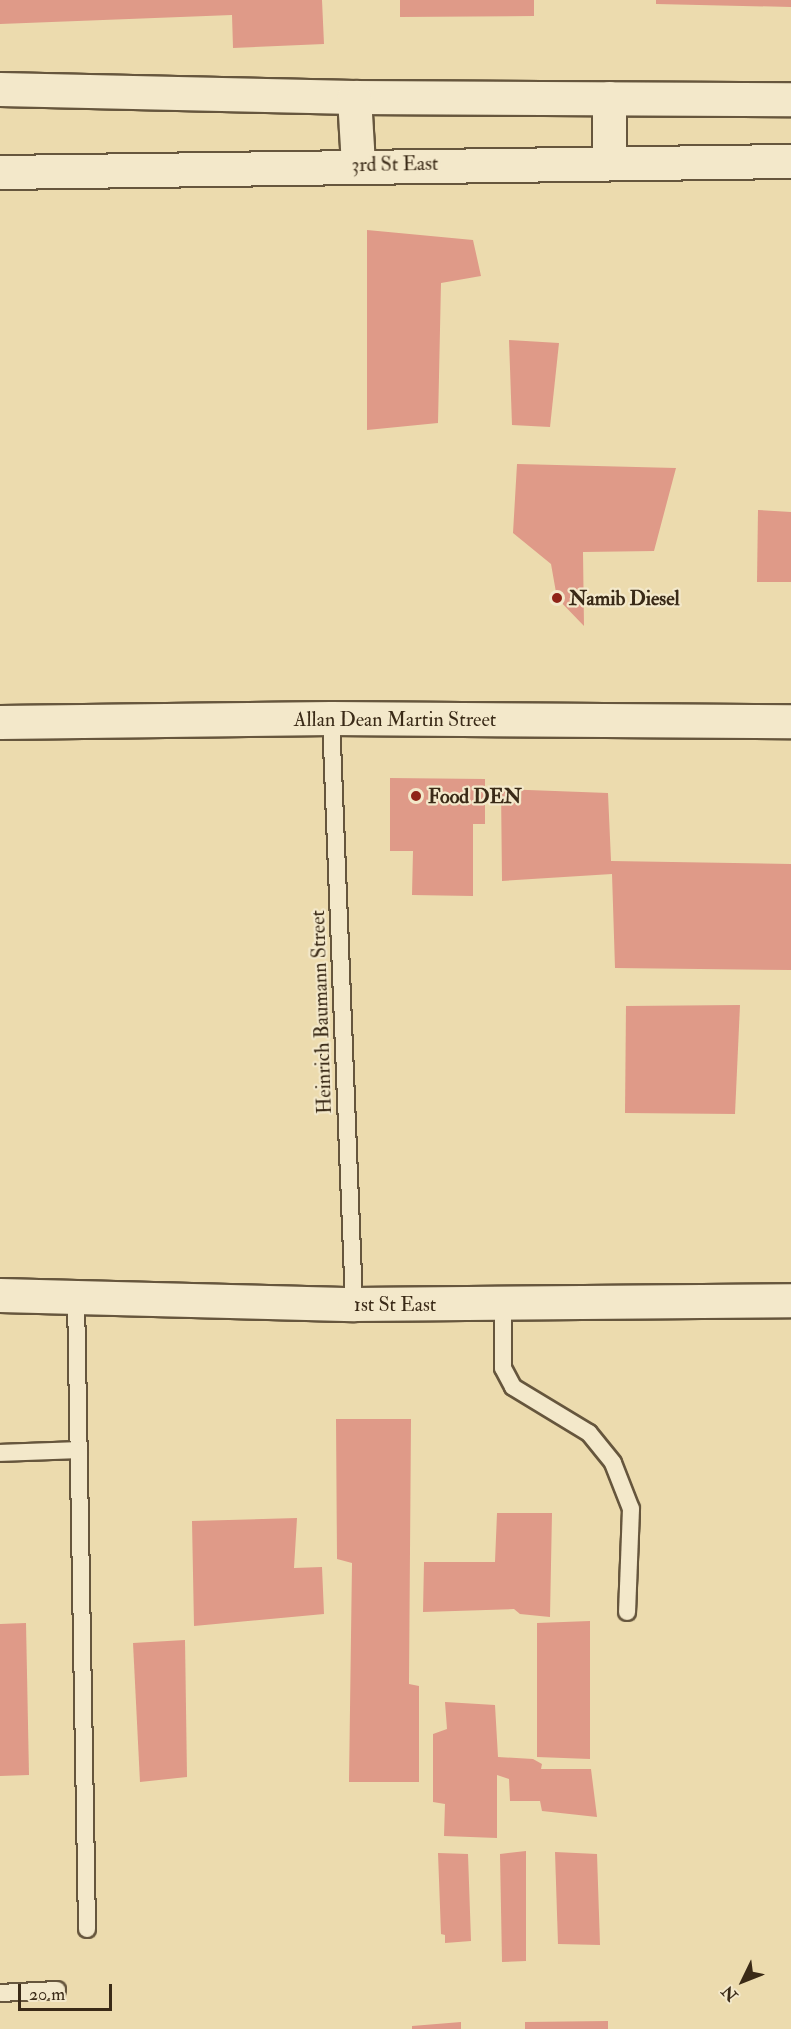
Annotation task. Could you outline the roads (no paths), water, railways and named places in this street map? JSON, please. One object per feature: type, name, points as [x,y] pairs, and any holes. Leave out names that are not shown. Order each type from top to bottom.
[{"type":"street","points":[[0,88],[354,97],[791,99]]},
{"type":"street","points":[[354,97],[358,164]]},
{"type":"street","points":[[609,98],[609,160]]},
{"type":"street","name":"3rd St East","points":[[0,172],[609,160],[791,161]]},
{"type":"street","name":"Allan Dean Martin Street","points":[[0,722],[331,718],[791,721]]},
{"type":"street","name":"1st St East","points":[[0,1295],[354,1304],[791,1300]]},
{"type":"lane","name":"Heinrich Baumann Street","points":[[331,718],[354,1304]]},
{"type":"lane","points":[[76,1297],[87,1929]]},
{"type":"lane","points":[[503,1303],[503,1368],[513,1387],[589,1433],[613,1462],[631,1509],[627,1612]]},
{"type":"lane","points":[[0,1453],[79,1450]]},
{"type":"lane","points":[[0,1993],[57,1990]]},
{"type":"place","name":"Namib Diesel","points":[[557,598]]},
{"type":"place","name":"Food DEN","points":[[416,796]]}]
